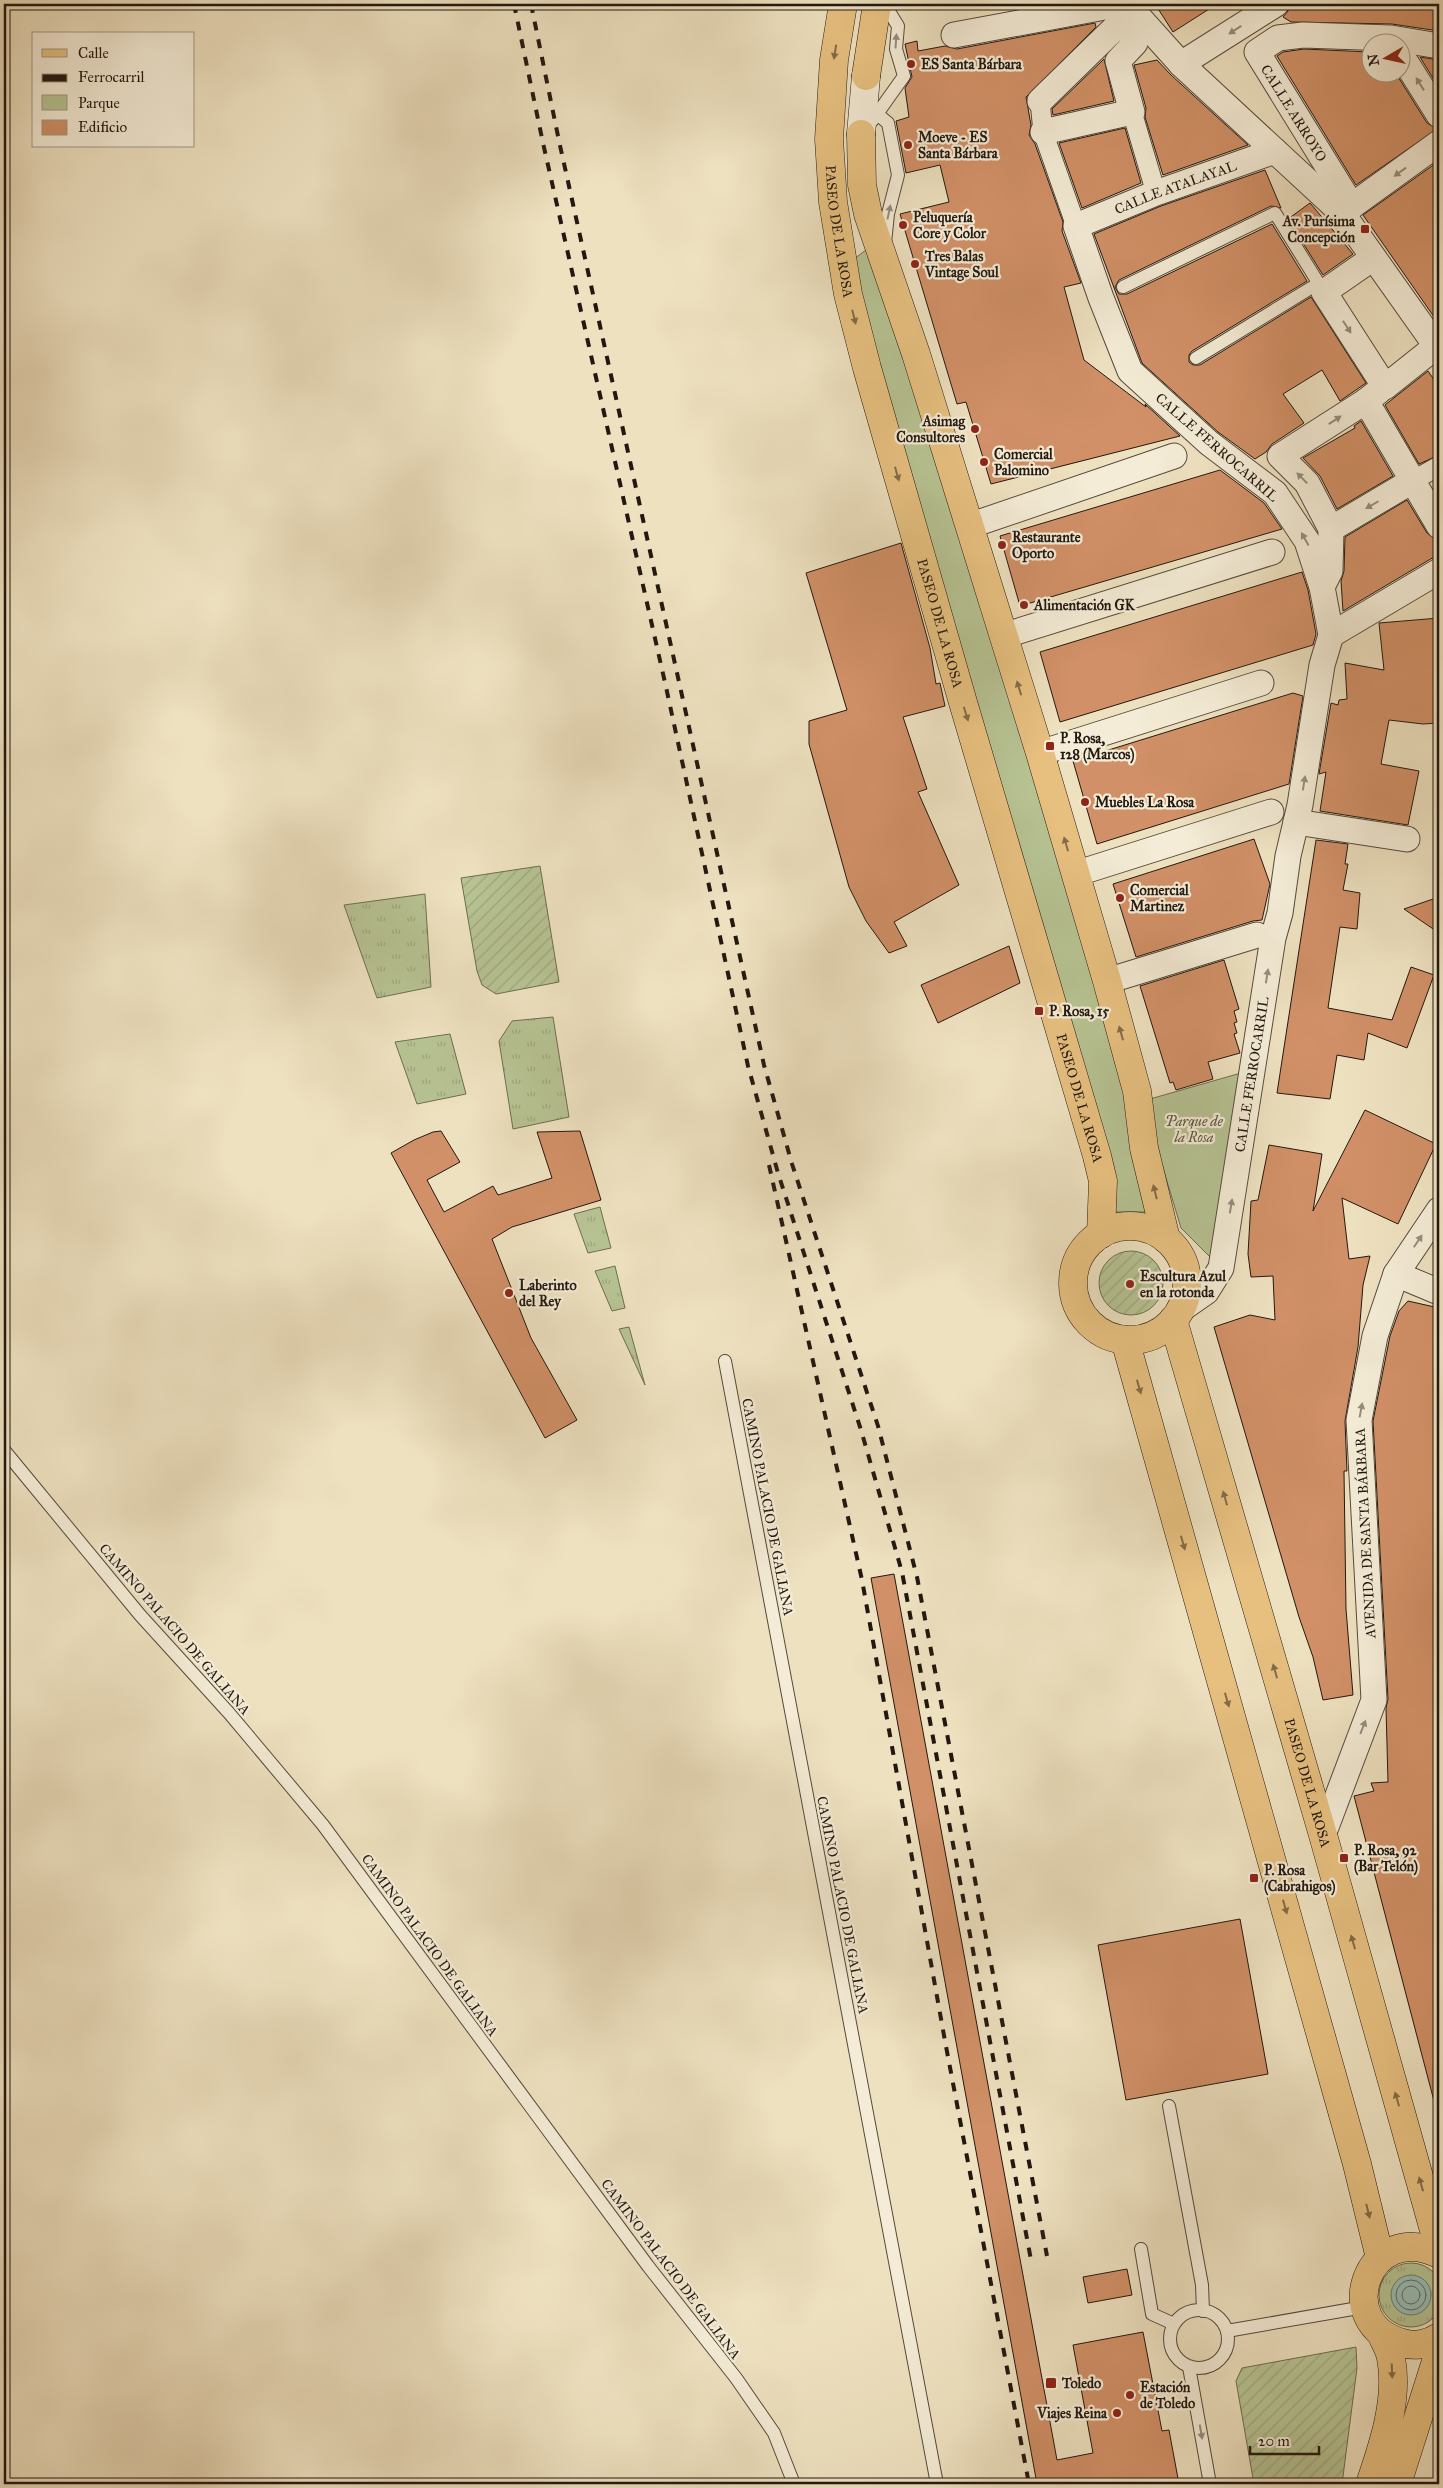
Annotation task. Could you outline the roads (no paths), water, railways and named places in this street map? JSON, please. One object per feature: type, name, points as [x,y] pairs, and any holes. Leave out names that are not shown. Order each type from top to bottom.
[{"type":"main road","name":"PASEO DE LA ROSA","points":[[843,4],[834,60],[829,139],[832,202],[848,294],[867,368],[948,653],[1097,1156],[1102,1181],[1101,1234]]},
{"type":"main road","name":"PASEO DE LA ROSA","points":[[882,4],[866,107],[862,184],[868,214],[916,354],[1040,753],[1107,981],[1137,1091],[1144,1148],[1166,1240]]},
{"type":"main road","name":"PASEO DE LA ROSA","points":[[1134,1227],[1154,1232],[1166,1240],[1177,1251],[1184,1265],[1187,1280],[1185,1296],[1176,1315],[1152,1336],[1139,1340],[1126,1340],[1106,1335],[1089,1323],[1077,1306],[1073,1286],[1076,1265],[1086,1247],[1101,1234],[1114,1228],[1134,1227]]},
{"type":"main road","name":"PASEO DE LA ROSA","points":[[1176,1315],[1439,2248]]},
{"type":"main road","points":[[1126,1340],[1357,2164],[1380,2258]]},
{"type":"main road","points":[[1439,2254],[1426,2247],[1410,2245],[1393,2249],[1380,2258],[1370,2269],[1365,2282],[1364,2307],[1370,2321],[1381,2333],[1394,2341],[1408,2345],[1422,2344],[1439,2336]]},
{"type":"main road","points":[[1370,2484],[1380,2452],[1392,2388],[1391,2358],[1381,2333]]},
{"type":"main road","points":[[1397,2484],[1439,2352]]},
{"type":"street","points":[[1181,64],[1276,4]]},
{"type":"street","points":[[1124,8],[1181,64],[1276,151],[1347,209],[1373,258],[1438,347],[1375,394]]},
{"type":"street","points":[[954,35],[1124,8]]},
{"type":"street","points":[[1076,226],[1042,132],[1040,101],[1124,8]]},
{"type":"street","points":[[1124,8],[1135,43],[1118,61],[1156,193]]},
{"type":"street","name":"CALLE ARROYO","points":[[1347,209],[1257,52],[1278,38],[1303,35],[1360,41]]},
{"type":"street","name":"CALLE ARROYO","points":[[1410,45],[1439,46]]},
{"type":"street","points":[[1410,68],[1439,115]]},
{"type":"street","points":[[1042,132],[1132,112]]},
{"type":"street","points":[[1347,209],[1439,143]]},
{"type":"street","name":"CALLE ATALAYAL","points":[[1076,226],[1156,193],[1276,151]]},
{"type":"street","name":"CALLE FERROCARRIL","points":[[1076,226],[1101,298],[1130,371],[1209,443],[1275,493],[1307,542],[1322,587],[1331,635],[1322,665],[1296,822],[1288,856],[1280,913],[1273,938],[1220,1268],[1206,1292],[1176,1315]]},
{"type":"street","points":[[1373,258],[1322,287],[1375,394],[1412,481],[1439,526]]},
{"type":"street","name":"CALLE FERROCARRIL","points":[[1322,587],[1330,570],[1331,529],[1307,483],[1280,456],[1375,394]]},
{"type":"street","points":[[969,526],[1174,456]]},
{"type":"street","points":[[1331,529],[1439,466]]},
{"type":"street","points":[[1003,636],[1272,552]]},
{"type":"street","points":[[1331,635],[1439,571]]},
{"type":"street","points":[[1040,753],[1261,683]]},
{"type":"street","points":[[1075,874],[1271,812]]},
{"type":"street","points":[[1296,822],[1407,839]]},
{"type":"street","points":[[1107,981],[1257,935]]},
{"type":"street","name":"AVENIDA DE SANTA BÁRBARA","points":[[1323,1835],[1374,1700],[1359,1420],[1375,1336],[1396,1274],[1439,1210]]},
{"type":"street","points":[[1396,1274],[1439,1292]]},
{"type":"lane","points":[[882,4],[898,26],[896,49],[904,76],[866,107],[888,123],[898,175],[888,214],[883,260]]},
{"type":"lane","points":[[1123,287],[1275,212],[1322,287],[1196,358]]},
{"type":"lane","name":"CAMINO PALACIO DE GALIANA","points":[[725,1361],[937,2484]]},
{"type":"lane","name":"CAMINO PALACIO DE GALIANA","points":[[4,1450],[140,1615],[228,1713],[323,1825],[648,2266],[736,2378],[774,2433],[794,2484]]},
{"type":"lane","points":[[1169,2106],[1202,2285],[1204,2311]]},
{"type":"lane","points":[[1140,2249],[1152,2314],[1174,2324]]},
{"type":"lane","points":[[1227,2332],[1364,2307]]},
{"type":"lane","points":[[1204,2311],[1218,2318],[1227,2332],[1228,2344],[1223,2356],[1214,2365],[1201,2369],[1182,2364],[1173,2353],[1170,2338],[1174,2324],[1187,2313],[1204,2311]]},
{"type":"lane","points":[[1189,2367],[1210,2484]]},
{"type":"water","points":[[1407,2275],[1415,2275],[1422,2278],[1428,2284],[1431,2295],[1428,2306],[1422,2312],[1415,2315],[1407,2315],[1400,2312],[1394,2306],[1391,2299],[1391,2291],[1394,2284],[1400,2278]]},
{"type":"railway","points":[[514,4],[543,143],[666,687],[748,1066],[778,1173],[861,1430],[902,1572],[1031,2260]]},
{"type":"railway","points":[[531,4],[559,141],[764,1065],[792,1164],[878,1426],[917,1577],[1047,2256]]},
{"type":"railway","points":[[769,1165],[862,1580],[945,2041],[1029,2484]]},
{"type":"place","name":"ES Santa Bárbara","points":[[911,64]]},
{"type":"place","name":"Moeve - ES Santa Bárbara","points":[[908,145]]},
{"type":"place","name":"Peluquería Core y Color","points":[[903,225]]},
{"type":"place","name":"Av. Purísima Concepción","points":[[1365,229]]},
{"type":"place","name":"Tres Balas Vintage Soul","points":[[915,264]]},
{"type":"place","name":"Asimag Consultores","points":[[975,429]]},
{"type":"place","name":"Comercial Palomino","points":[[984,462]]},
{"type":"place","name":"Restaurante Oporto","points":[[1002,545]]},
{"type":"place","name":"Alimentación GK","points":[[1024,605]]},
{"type":"place","name":"P. Rosa, 128 (Marcos)","points":[[1050,746]]},
{"type":"place","name":"Muebles La Rosa","points":[[1085,802]]},
{"type":"place","name":"Comercial Martinez","points":[[1120,898]]},
{"type":"place","name":"P. Rosa, 15","points":[[1039,1011]]},
{"type":"place","name":"Escultura Azul en la rotonda","points":[[1130,1284]]},
{"type":"place","name":"Laberinto del Rey","points":[[509,1293]]},
{"type":"place","name":"P. Rosa, 92 (Bar Telón)","points":[[1344,1858]]},
{"type":"place","name":"P. Rosa (Cabrahigos)","points":[[1254,1878]]},
{"type":"place","name":"Toledo","points":[[1051,2383]]},
{"type":"place","name":"Estación de Toledo","points":[[1130,2395]]},
{"type":"place","name":"Viajes Reina","points":[[1117,2413]]},
{"type":"park label","name":"Parque de la Rosa","points":[[1194,1130]]}]
